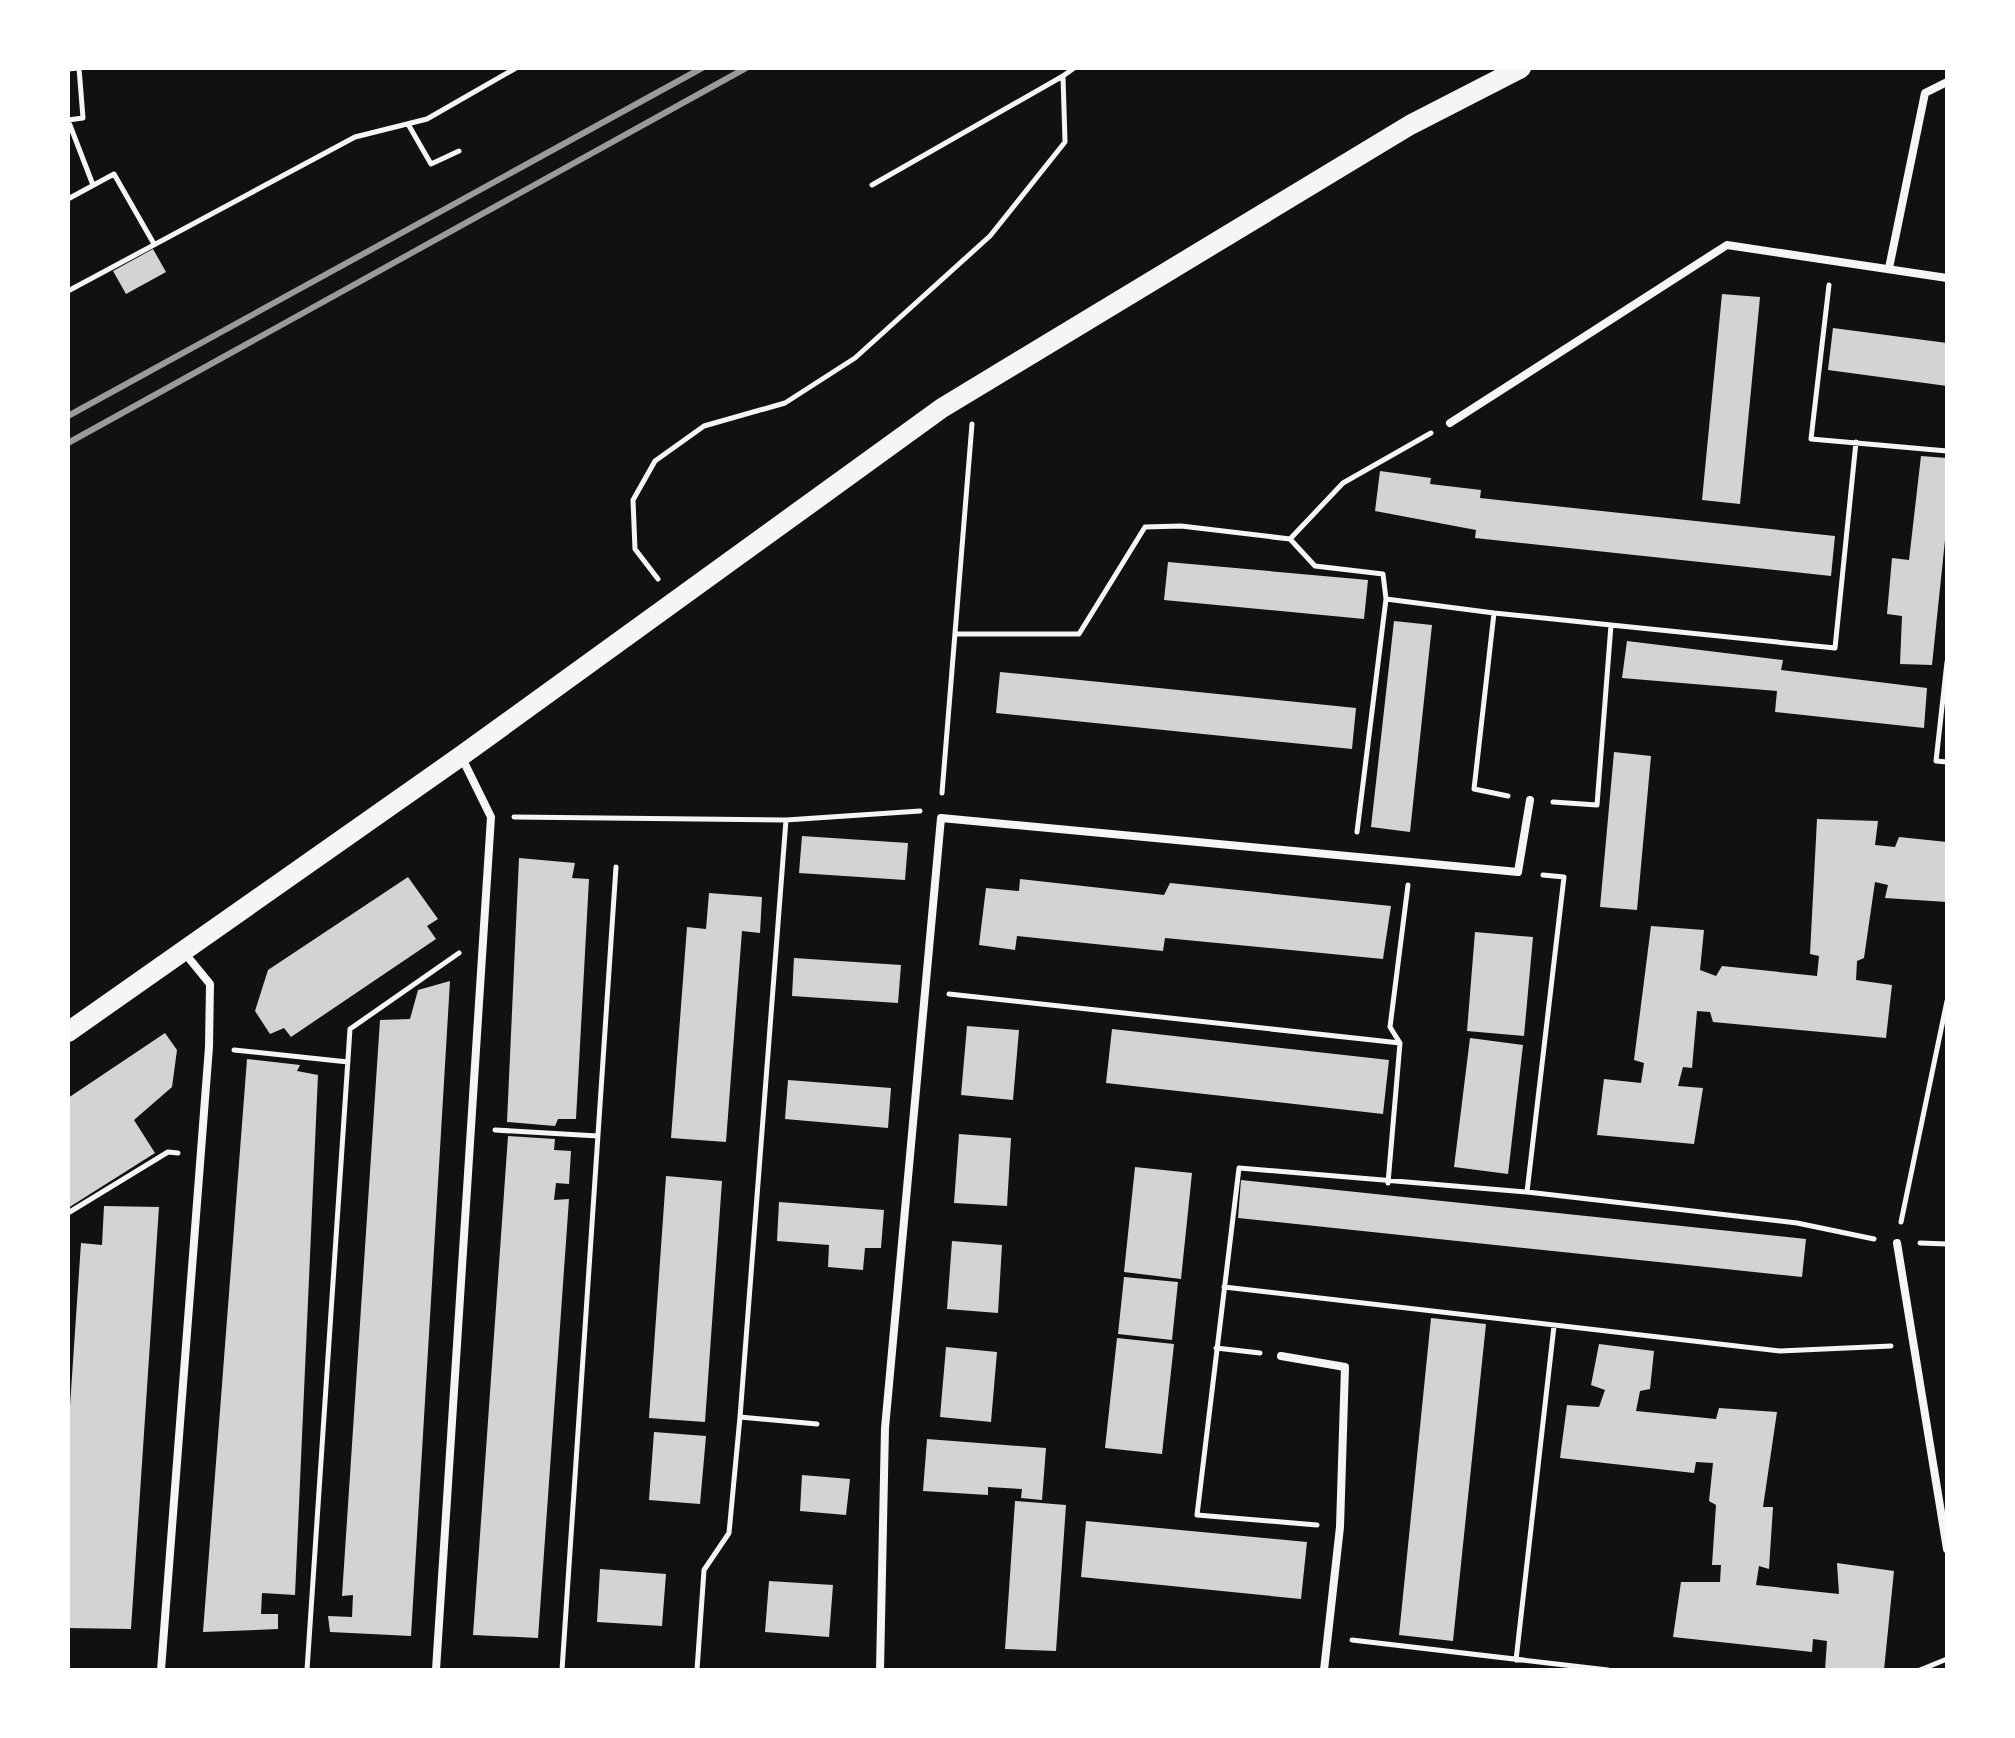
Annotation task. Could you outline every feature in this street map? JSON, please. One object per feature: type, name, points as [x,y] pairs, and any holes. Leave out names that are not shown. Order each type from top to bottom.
[{"type":"main road","points":[[68,1032],[461,756],[673,599],[975,388],[1410,125],[1521,68]]},
{"type":"street","points":[[1889,268],[1925,93],[1947,82]]},
{"type":"street","points":[[1450,423],[1727,245],[1947,278]]},
{"type":"street","points":[[436,1670],[491,817],[461,756]]},
{"type":"street","points":[[880,1670],[885,1428],[941,814],[1410,865],[1518,872],[1530,800]]},
{"type":"street","points":[[161,1670],[209,1047],[210,984],[183,951]]},
{"type":"street","points":[[1897,1243],[1947,1549]]},
{"type":"street","points":[[1281,1356],[1345,1367],[1340,1527],[1324,1670]]},
{"type":"path","points":[[68,69],[79,68],[83,118],[68,120],[93,185]]},
{"type":"path","points":[[68,291],[355,137],[427,119],[516,68]]},
{"type":"path","points":[[872,185],[1074,68]]},
{"type":"path","points":[[673,599],[635,549],[633,500],[655,461],[704,426],[785,403],[855,358],[990,236],[1065,142],[1063,76]]},
{"type":"path","points":[[408,124],[431,164],[459,151]]},
{"type":"path","points":[[68,199],[114,174],[154,244]]},
{"type":"path","points":[[1832,259],[1811,439],[1947,451]]},
{"type":"path","points":[[491,817],[786,820],[941,814],[975,388]]},
{"type":"path","points":[[1290,539],[1343,483],[1450,423]]},
{"type":"path","points":[[1386,599],[1835,648],[1856,442]]},
{"type":"path","points":[[955,634],[1079,634],[1145,527],[1181,526],[1290,539],[1315,566],[1383,574],[1386,599],[1353,858]]},
{"type":"path","points":[[1494,613],[1474,789],[1530,800],[1597,805],[1611,625]]},
{"type":"path","points":[[1947,662],[1936,761],[1947,762]]},
{"type":"path","points":[[697,1670],[704,1570],[729,1533],[786,820]]},
{"type":"path","points":[[1388,1183],[1400,1043],[1390,1027],[1410,865]]},
{"type":"path","points":[[562,1670],[616,867]]},
{"type":"path","points":[[1518,872],[1564,877],[1527,1192]]},
{"type":"path","points":[[307,1670],[350,1029],[483,936]]},
{"type":"path","points":[[924,991],[1400,1043]]},
{"type":"path","points":[[1340,1527],[1197,1515],[1239,1168],[1388,1183],[1527,1192],[1797,1223],[1897,1243],[1947,1001]]},
{"type":"path","points":[[209,1047],[348,1062]]},
{"type":"path","points":[[470,1128],[598,1136]]},
{"type":"path","points":[[68,1213],[168,1152],[201,1154]]},
{"type":"path","points":[[1224,1287],[1780,1351],[1914,1344]]},
{"type":"path","points":[[1516,1660],[1554,1326]]},
{"type":"path","points":[[1216,1348],[1281,1356]]},
{"type":"path","points":[[740,1417],[817,1424]]},
{"type":"path","points":[[1327,1636],[1608,1670]]},
{"type":"path","points":[[1920,1670],[1947,1659]]},
{"type":"building","points":[[153,249],[166,272],[126,294],[113,271]]},
{"type":"building","points":[[1722,294],[1760,297],[1740,504],[1702,500]]},
{"type":"building","points":[[1833,328],[1947,343],[1947,386],[1828,370]]},
{"type":"building","points":[[1921,456],[1947,458],[1947,521],[1932,665],[1900,664],[1902,616],[1887,614],[1892,558],[1909,560]]},
{"type":"building","points":[[1380,471],[1431,478],[1430,484],[1481,490],[1480,498],[1835,536],[1831,576],[1475,538],[1476,530],[1375,511]]},
{"type":"building","points":[[1168,562],[1368,580],[1364,619],[1164,600]]},
{"type":"building","points":[[1394,621],[1432,625],[1410,832],[1371,827]]},
{"type":"building","points":[[1627,641],[1783,660],[1781,670],[1927,688],[1924,728],[1775,712],[1777,691],[1622,678]]},
{"type":"building","points":[[1000,672],[1356,708],[1352,749],[996,713]]},
{"type":"building","points":[[1614,752],[1651,756],[1637,910],[1600,907]]},
{"type":"building","points":[[1817,819],[1878,821],[1875,845],[1895,847],[1899,837],[1947,842],[1947,902],[1885,898],[1888,885],[1875,882],[1864,958],[1857,961],[1856,980],[1892,985],[1886,1038],[1713,1022],[1710,1012],[1697,1011],[1692,1068],[1683,1067],[1678,1086],[1703,1088],[1694,1144],[1597,1135],[1604,1079],[1641,1083],[1644,1063],[1634,1060],[1651,926],[1704,930],[1700,970],[1716,976],[1722,966],[1817,976],[1819,956],[1810,954]]},
{"type":"building","points":[[802,836],[908,843],[905,880],[799,873]]},
{"type":"building","points":[[519,858],[575,863],[572,878],[589,879],[576,1119],[558,1119],[555,1126],[507,1122]]},
{"type":"building","points":[[408,877],[438,919],[427,926],[436,939],[291,1037],[284,1028],[270,1034],[255,1011],[268,970]]},
{"type":"building","points":[[1020,879],[1164,895],[1170,883],[1391,906],[1383,959],[1165,938],[1163,951],[1017,936],[1015,950],[979,945],[986,888],[1019,891]]},
{"type":"building","points":[[709,893],[762,897],[760,933],[742,931],[726,1142],[671,1138],[687,927],[706,929]]},
{"type":"building","points":[[1475,932],[1533,937],[1524,1036],[1467,1031]]},
{"type":"building","points":[[794,958],[901,965],[898,1003],[792,996]]},
{"type":"building","points":[[450,981],[411,1636],[330,1632],[328,1616],[352,1617],[353,1595],[342,1596],[380,1020],[410,1019],[418,990]]},
{"type":"building","points":[[967,1026],[1019,1030],[1013,1100],[961,1095]]},
{"type":"building","points":[[1112,1029],[1389,1060],[1383,1114],[1106,1083]]},
{"type":"building","points":[[165,1033],[177,1050],[172,1087],[134,1120],[155,1153],[68,1208],[68,1098]]},
{"type":"building","points":[[1470,1038],[1523,1045],[1508,1174],[1454,1167]]},
{"type":"building","points":[[247,1059],[300,1065],[297,1071],[318,1075],[295,1595],[262,1593],[261,1614],[278,1614],[278,1629],[203,1632]]},
{"type":"building","points":[[788,1080],[891,1088],[888,1128],[785,1119]]},
{"type":"building","points":[[959,1134],[1011,1138],[1007,1206],[954,1203]]},
{"type":"building","points":[[508,1136],[555,1139],[554,1150],[571,1151],[569,1184],[556,1183],[554,1200],[569,1199],[538,1638],[473,1635]]},
{"type":"building","points":[[1135,1167],[1192,1173],[1181,1279],[1124,1272]]},
{"type":"building","points":[[666,1176],[722,1181],[705,1422],[649,1418]]},
{"type":"building","points":[[1241,1180],[1806,1239],[1802,1277],[1238,1218]]},
{"type":"building","points":[[779,1202],[884,1210],[881,1248],[865,1248],[863,1270],[828,1267],[829,1245],[777,1241]]},
{"type":"building","points":[[104,1206],[159,1207],[131,1629],[68,1628],[68,1435],[81,1243],[102,1245]]},
{"type":"building","points":[[952,1241],[1002,1245],[998,1313],[947,1309]]},
{"type":"building","points":[[1124,1277],[1178,1282],[1172,1340],[1118,1334]]},
{"type":"building","points":[[1431,1318],[1486,1324],[1453,1641],[1399,1635]]},
{"type":"building","points":[[1117,1338],[1174,1344],[1162,1454],[1105,1448]]},
{"type":"building","points":[[1599,1344],[1654,1351],[1650,1389],[1640,1391],[1636,1411],[1716,1419],[1719,1408],[1777,1412],[1763,1507],[1773,1507],[1769,1569],[1759,1566],[1756,1585],[1839,1594],[1837,1563],[1894,1571],[1884,1670],[1825,1670],[1827,1641],[1813,1639],[1812,1652],[1673,1637],[1681,1582],[1720,1582],[1721,1565],[1712,1565],[1716,1505],[1709,1501],[1713,1463],[1696,1462],[1694,1473],[1560,1458],[1567,1405],[1599,1407],[1605,1390],[1591,1385]]},
{"type":"building","points":[[946,1347],[997,1352],[991,1422],[940,1417]]},
{"type":"building","points":[[654,1432],[706,1436],[700,1504],[649,1500]]},
{"type":"building","points":[[927,1439],[1046,1448],[1042,1500],[1021,1498],[1022,1489],[988,1487],[988,1495],[923,1491]]},
{"type":"building","points":[[802,1475],[850,1479],[846,1515],[800,1511]]},
{"type":"building","points":[[1015,1501],[1066,1505],[1056,1651],[1005,1649]]},
{"type":"building","points":[[1086,1521],[1307,1542],[1301,1599],[1081,1577]]},
{"type":"building","points":[[600,1569],[666,1574],[662,1626],[597,1622]]},
{"type":"building","points":[[769,1581],[833,1585],[829,1637],[765,1632]]},
{"type":"railway","points":[[68,416],[702,68]]},
{"type":"railway","points":[[68,443],[746,68]]}]
